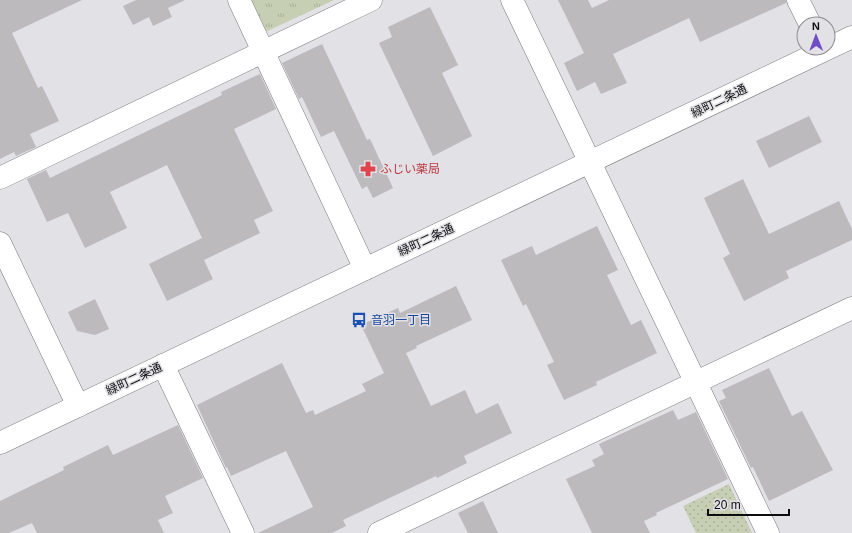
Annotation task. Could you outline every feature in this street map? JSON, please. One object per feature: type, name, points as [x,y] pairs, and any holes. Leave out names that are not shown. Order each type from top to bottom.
[{"type":"street","points":[[238,0],[365,269]]},
{"type":"street","points":[[0,178],[371,0]]},
{"type":"street","points":[[512,0],[768,533]]},
{"type":"street","points":[[798,0],[806,16]]},
{"type":"street","name":"緑町二条通","points":[[836,44],[852,37]]},
{"type":"street","name":"緑町二条通","points":[[0,443],[810,56]]},
{"type":"street","points":[[0,243],[78,406]]},
{"type":"street","points":[[379,533],[852,308]]},
{"type":"street","points":[[163,365],[243,533]]},
{"type":"green space","points":[[247,0],[334,0],[263,33]]},
{"type":"green space","points":[[729,484],[752,533],[696,533],[683,506]]},
{"type":"building","points":[[0,0],[82,0],[12,33],[38,88],[42,86],[59,121],[30,134],[36,147],[16,156],[14,152],[0,159]]},
{"type":"building","points":[[136,0],[185,0],[168,8],[172,17],[153,26],[149,17],[133,25],[123,6]]},
{"type":"building","points":[[558,0],[588,0],[592,8],[609,0],[786,0],[786,3],[700,42],[689,18],[613,54],[627,83],[601,94],[595,82],[577,91],[564,63],[584,53]]},
{"type":"building","points":[[430,7],[458,65],[442,73],[472,136],[433,156],[379,43],[392,37],[388,27]]},
{"type":"building","points":[[322,44],[367,140],[370,139],[393,188],[373,198],[367,186],[362,189],[334,131],[321,137],[302,97],[299,99],[282,63]]},
{"type":"building","points":[[260,74],[276,109],[234,129],[273,211],[254,220],[260,233],[204,260],[213,279],[167,301],[149,264],[202,238],[167,165],[110,192],[127,228],[85,248],[68,213],[47,222],[27,179],[46,170],[50,178],[222,95],[221,92]]},
{"type":"building","points":[[809,116],[822,142],[769,168],[756,141]]},
{"type":"building","points":[[743,179],[769,234],[839,201],[852,229],[852,240],[786,271],[789,278],[744,301],[723,258],[730,254],[704,198]]},
{"type":"building","points":[[597,226],[618,270],[607,275],[631,325],[641,320],[657,353],[596,382],[597,385],[564,400],[547,365],[554,362],[526,304],[523,306],[501,260],[532,246],[536,255]]},
{"type":"building","points":[[456,286],[472,320],[416,346],[417,348],[406,353],[431,406],[465,390],[476,414],[498,403],[512,433],[464,456],[467,463],[343,520],[346,526],[332,533],[258,533],[313,507],[286,451],[231,476],[197,405],[282,363],[306,413],[313,410],[315,415],[366,391],[362,384],[384,373],[361,325],[398,308],[400,313]]},
{"type":"building","points":[[95,299],[109,329],[95,335],[77,331],[68,312]]},
{"type":"building","points":[[769,368],[792,416],[802,411],[833,470],[769,501],[753,467],[751,468],[719,401],[726,398],[722,390]]},
{"type":"building","points":[[673,410],[678,420],[696,412],[728,479],[656,513],[657,515],[644,521],[650,533],[592,533],[566,479],[595,466],[592,460],[604,454],[599,444]]},
{"type":"building","points":[[178,425],[203,478],[165,496],[173,513],[158,520],[164,533],[37,533],[32,523],[9,533],[0,533],[0,501],[64,470],[63,467],[108,445],[113,455]]},
{"type":"building","points":[[483,501],[498,533],[468,533],[458,513]]},
{"type":"place","name":"ふじい薬局","points":[[368,169]]},
{"type":"place","name":"音羽一丁目","points":[[359,320]]}]
